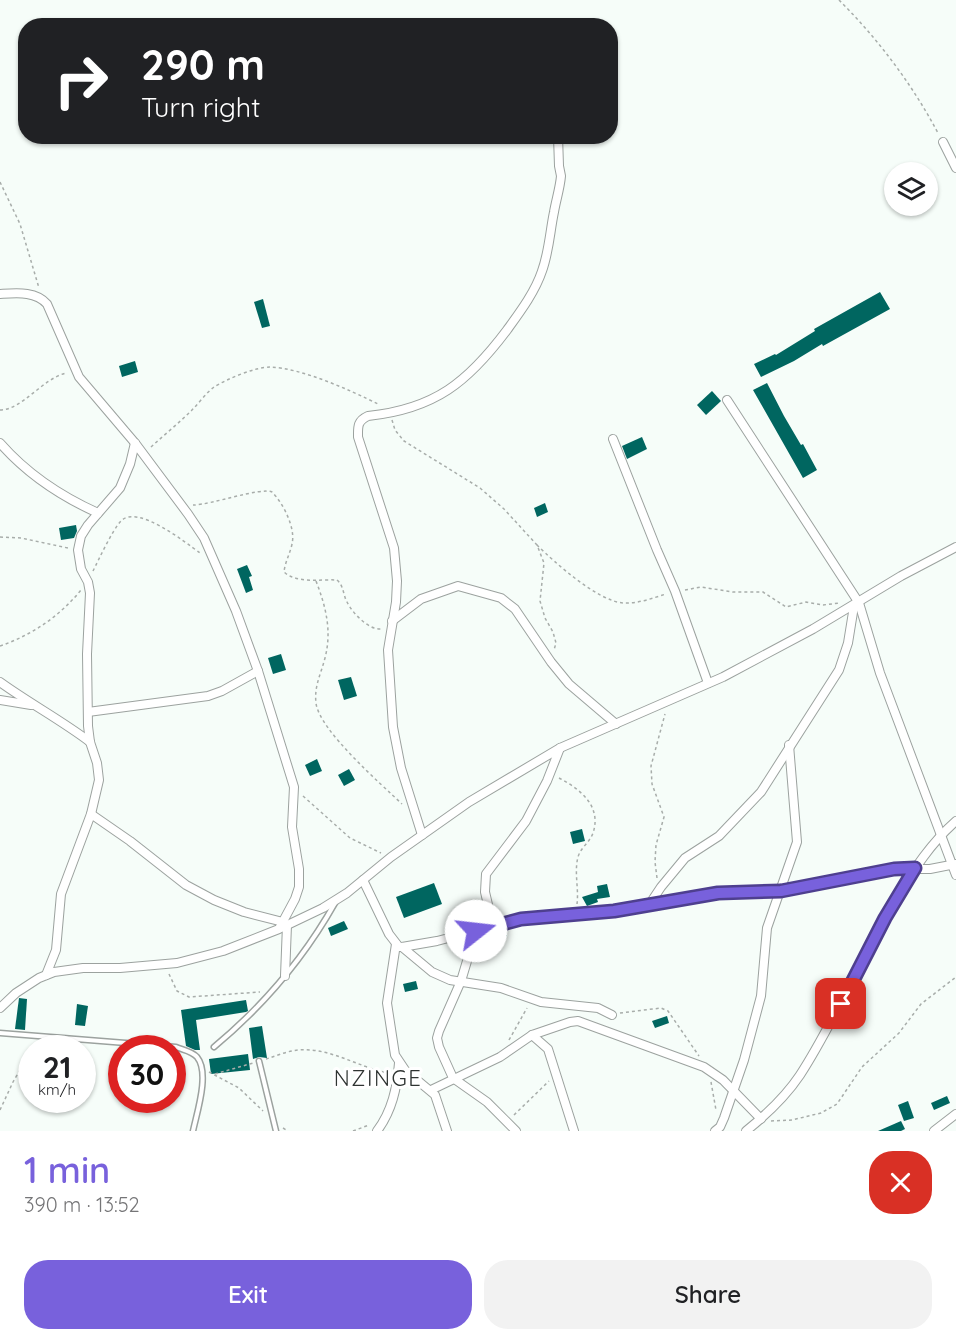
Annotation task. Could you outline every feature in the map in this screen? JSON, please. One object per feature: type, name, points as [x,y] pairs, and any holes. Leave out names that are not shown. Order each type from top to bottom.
[{"type":"street","points":[[943,142],[956,168]]},
{"type":"street","points":[[423,835],[397,751],[393,727],[388,650],[397,581],[394,548],[358,437],[358,424],[362,419],[436,398],[463,381],[483,361],[514,320],[542,272],[547,253],[560,183],[558,144]]},
{"type":"street","points":[[0,294],[22,293],[41,297],[47,304],[77,372],[135,443],[182,506],[209,549],[236,610],[258,670],[294,787],[292,827],[299,869],[299,887],[296,899],[283,925],[285,976]]},
{"type":"street","points":[[727,400],[857,603],[888,696],[954,864],[956,875]]},
{"type":"street","points":[[613,439],[675,591],[708,683]]},
{"type":"street","points":[[0,443],[16,461],[44,484],[70,501],[98,513]]},
{"type":"street","points":[[46,975],[56,950],[61,894],[91,814],[99,773],[90,742],[88,712],[87,654],[90,593],[81,569],[78,550],[81,536],[120,488],[130,464],[135,443]]},
{"type":"street","points":[[0,1008],[16,993],[46,975],[65,970],[164,964],[224,951],[337,900],[391,857],[469,802],[560,748],[708,683],[956,547]]},
{"type":"street","points":[[391,624],[421,599],[458,586],[501,598],[515,609],[550,662],[569,684],[616,724]]},
{"type":"street","points":[[649,905],[685,858],[719,836],[761,792],[839,670],[857,603]]},
{"type":"street","points":[[88,712],[208,696],[222,691],[258,670]]},
{"type":"street","points":[[0,682],[90,742]]},
{"type":"street","points":[[0,700],[32,705]]},
{"type":"street","points":[[718,1129],[744,1060],[761,996],[767,927],[797,842],[789,745]]},
{"type":"street","points":[[493,926],[485,892],[486,874],[526,821],[560,748]]},
{"type":"street","points":[[91,814],[186,885],[214,900],[283,925]]},
{"type":"street","points":[[746,1131],[800,1076],[841,1004],[885,918],[915,868],[942,833],[956,821]]},
{"type":"street","points":[[399,946],[421,945],[521,919],[572,914],[575,916],[718,893],[781,891],[894,869],[930,869],[954,864]]},
{"type":"street","points":[[363,880],[389,934],[399,946],[432,972],[450,980],[501,987],[532,1000],[598,1008],[612,1015]]},
{"type":"street","points":[[476,931],[461,981],[437,1038],[453,1078],[487,1102],[516,1131]]},
{"type":"street","points":[[399,946],[387,1003],[395,1055],[405,1070],[435,1095],[447,1131]]},
{"type":"street","points":[[431,1090],[503,1055],[532,1035],[570,1022],[578,1022],[704,1067],[733,1090],[760,1119]]},
{"type":"street","points":[[532,1035],[548,1049],[574,1131]]},
{"type":"street","points":[[376,1131],[384,1121],[394,1097],[399,1063]]},
{"type":"street","points":[[934,1131],[956,1114]]},
{"type":"lane","points":[[214,1047],[242,1024],[285,976],[316,936],[337,900]]},
{"type":"lane","points":[[0,1033],[176,1047],[191,1052],[198,1058],[203,1081],[193,1131]]},
{"type":"lane","points":[[260,1061],[276,1131]]},
{"type":"path","points":[[838,0],[883,47],[924,108],[943,142]]},
{"type":"path","points":[[0,182],[20,224],[41,297]]},
{"type":"path","points":[[143,454],[191,412],[212,389],[232,378],[258,369],[268,367],[281,369],[320,379],[372,401],[390,412],[395,430],[404,441],[480,488],[504,509],[556,565],[594,591],[612,600],[624,603],[637,602],[675,591],[701,587],[733,592],[763,592],[786,607],[806,602],[857,603]]},
{"type":"path","points":[[0,410],[13,407],[59,375],[77,372]]},
{"type":"path","points":[[182,506],[216,502],[262,490],[272,492],[283,508],[292,529],[292,547],[284,572],[293,577],[316,581],[332,579],[340,583],[351,609],[374,630],[391,624]]},
{"type":"path","points":[[0,646],[42,626],[68,603],[87,580],[119,523],[129,516],[135,515],[161,527],[200,553]]},
{"type":"path","points":[[0,537],[21,538],[78,550]]},
{"type":"path","points":[[537,545],[544,563],[540,601],[555,643],[550,662]]},
{"type":"path","points":[[316,581],[325,605],[328,643],[315,687],[316,705],[330,729],[370,776],[416,817]]},
{"type":"path","points":[[661,887],[655,861],[656,845],[664,817],[652,784],[651,766],[669,700]]},
{"type":"path","points":[[550,773],[579,790],[589,800],[593,809],[595,824],[593,835],[580,850],[578,858],[575,916]]},
{"type":"path","points":[[294,787],[338,829],[357,843],[391,857]]},
{"type":"path","points":[[164,964],[177,991],[189,997],[231,996],[270,991]]},
{"type":"path","points":[[760,1119],[792,1120],[821,1113],[837,1104],[866,1062],[898,1033],[921,1004],[956,977]]},
{"type":"path","points":[[503,1055],[517,1023],[532,1000]]},
{"type":"path","points":[[612,1015],[661,1008],[668,1011],[695,1048],[710,1078],[718,1129]]},
{"type":"path","points":[[215,1074],[296,1050],[328,1053],[376,1071],[398,1074]]},
{"type":"path","points":[[202,1070],[215,1074],[239,1088],[272,1120],[288,1131]]},
{"type":"path","points":[[0,1110],[18,1073]]},
{"type":"path","points":[[507,1123],[556,1074]]},
{"type":"path","points":[[353,1131],[384,1121]]},
{"type":"building","points":[[880,292],[890,309],[761,377],[754,364],[776,355],[815,331],[814,329]]},
{"type":"building","points":[[263,299],[270,326],[262,328],[254,302]]},
{"type":"building","points":[[135,361],[138,372],[122,377],[119,366]]},
{"type":"building","points":[[767,383],[817,470],[803,478],[753,390]]},
{"type":"building","points":[[712,391],[721,401],[706,415],[697,405]]},
{"type":"building","points":[[642,437],[647,449],[627,459],[622,446]]},
{"type":"building","points":[[545,503],[548,512],[537,517],[534,508]]},
{"type":"building","points":[[76,525],[77,531],[74,538],[61,540],[59,528]]},
{"type":"building","points":[[247,565],[252,576],[249,577],[253,590],[246,593],[237,569]]},
{"type":"building","points":[[281,654],[286,670],[273,674],[268,658]]},
{"type":"building","points":[[351,677],[357,696],[344,700],[338,680]]},
{"type":"building","points":[[317,759],[322,771],[310,776],[305,765]]},
{"type":"building","points":[[349,769],[355,780],[344,786],[338,775]]},
{"type":"building","points":[[582,829],[585,841],[573,844],[570,832]]},
{"type":"building","points":[[434,883],[442,904],[404,918],[396,897]]},
{"type":"building","points":[[607,884],[610,897],[597,899],[598,902],[587,906],[582,897],[598,892],[597,886]]},
{"type":"building","points":[[344,921],[348,929],[331,936],[328,928]]},
{"type":"building","points":[[505,929],[507,936],[492,941],[490,933]]},
{"type":"building","points":[[416,981],[418,989],[405,992],[403,984]]},
{"type":"building","points":[[19,998],[27,999],[25,1030],[15,1029]]},
{"type":"building","points":[[246,1000],[248,1011],[196,1020],[200,1050],[195,1050],[186,1046],[181,1010]]},
{"type":"building","points":[[77,1004],[88,1006],[85,1026],[75,1025]]},
{"type":"building","points":[[667,1016],[669,1023],[655,1028],[652,1021]]},
{"type":"building","points":[[262,1026],[267,1058],[253,1059],[249,1028]]},
{"type":"building","points":[[248,1054],[250,1070],[211,1074],[209,1059]]},
{"type":"building","points":[[947,1096],[950,1103],[934,1110],[931,1103]]},
{"type":"building","points":[[908,1101],[914,1118],[904,1121],[898,1105]]},
{"type":"building","points":[[901,1121],[905,1129],[901,1131],[878,1131]]},
{"type":"district","name":"NZINGE","points":[[378,1078]]},
{"type":"route","points":[[476,931],[521,919],[614,911],[718,893],[781,891],[894,869],[915,868],[885,918],[841,1004]]}]
